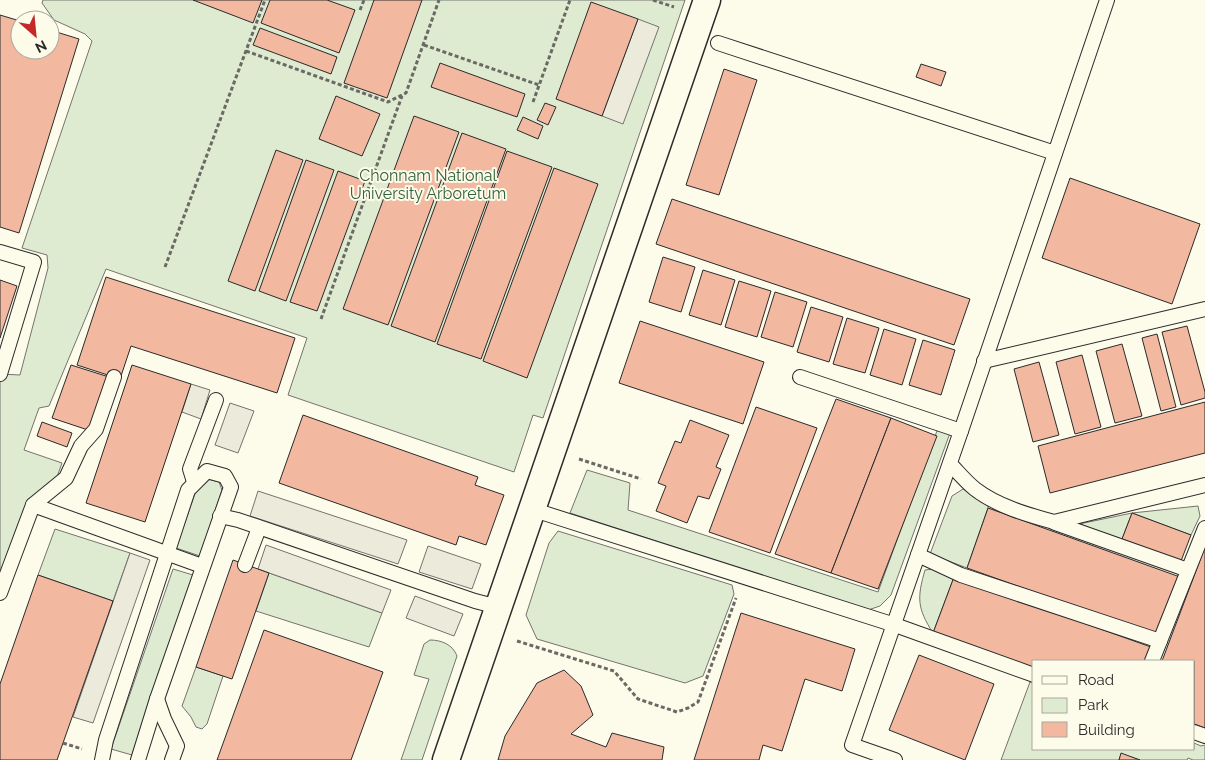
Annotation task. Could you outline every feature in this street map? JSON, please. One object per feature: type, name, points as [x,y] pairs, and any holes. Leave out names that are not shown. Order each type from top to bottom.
[{"type":"street","points":[[446,760],[707,0]]},
{"type":"lane","points":[[895,760],[852,745],[895,625],[1107,0]]},
{"type":"lane","points":[[718,43],[1055,153]]},
{"type":"lane","points":[[0,252],[34,262],[0,374]]},
{"type":"lane","points":[[984,362],[1205,309]]},
{"type":"lane","points":[[0,593],[33,505],[66,478],[81,446],[96,429],[114,377]]},
{"type":"lane","points":[[800,377],[961,431]]},
{"type":"lane","points":[[194,482],[190,469],[216,400]]},
{"type":"lane","points":[[950,464],[976,490],[998,502],[1030,516],[1054,522],[1188,570]]},
{"type":"lane","points":[[102,760],[106,740],[188,490],[207,471],[226,476],[231,488],[202,566],[138,760]]},
{"type":"lane","points":[[1054,522],[1090,515],[1205,485]]},
{"type":"lane","points":[[33,505],[202,566]]},
{"type":"lane","points":[[531,508],[895,625],[1032,674]]},
{"type":"lane","points":[[220,516],[498,607]]},
{"type":"lane","points":[[245,565],[259,528]]},
{"type":"lane","points":[[1152,660],[1205,528]]},
{"type":"lane","points":[[918,555],[961,575],[1160,641]]},
{"type":"lane","points":[[157,699],[164,719],[178,746],[172,760]]},
{"type":"path","points":[[165,268],[265,0]]},
{"type":"path","points":[[360,10],[364,0]]},
{"type":"path","points":[[246,51],[388,102],[406,93],[440,0]]},
{"type":"path","points":[[533,102],[570,0]]},
{"type":"path","points":[[424,45],[539,85]]},
{"type":"path","points":[[321,319],[402,95]]},
{"type":"path","points":[[552,450],[641,479]]},
{"type":"path","points":[[490,632],[614,671],[638,699],[677,712],[698,702],[744,576]]},
{"type":"green space","name":"Chonnam National University Arboretum","points":[[43,0],[685,0],[543,418],[533,415],[514,472],[288,395],[307,338],[106,269],[49,406],[39,408],[24,450],[62,463],[53,488],[33,505],[0,593],[0,374],[20,375],[48,268],[47,255],[22,248],[92,41],[85,34],[60,23],[60,10],[47,10],[42,3]]},
{"type":"green space","points":[[938,428],[950,433],[891,595],[880,606],[868,610],[570,513],[587,470],[630,483],[628,510],[878,592]]},
{"type":"green space","points":[[208,479],[219,482],[222,490],[200,556],[176,548],[196,491]]},
{"type":"green space","points":[[963,489],[988,503],[988,508],[967,568],[930,554],[952,496]]},
{"type":"green space","points":[[1198,506],[1200,516],[1191,535],[1132,513]]},
{"type":"green space","points":[[1132,513],[1122,539],[1079,524]]},
{"type":"green space","points":[[55,529],[130,553],[113,601],[38,575]]},
{"type":"green space","points":[[558,531],[732,585],[734,594],[703,676],[685,683],[537,639],[526,615],[549,543]]},
{"type":"green space","points":[[173,569],[193,575],[132,755],[111,749]]},
{"type":"green space","points":[[933,569],[954,577],[933,633],[921,609],[920,596],[925,570]]},
{"type":"green space","points":[[269,573],[382,613],[369,647],[256,611]]},
{"type":"green space","points":[[430,640],[446,644],[453,649],[457,656],[422,760],[401,760],[429,679],[414,675],[424,644]]},
{"type":"green space","points":[[196,667],[223,676],[207,724],[202,729],[196,727],[182,706]]},
{"type":"green space","points":[[1030,682],[1032,682],[1032,750],[1195,750],[1195,743],[1201,746],[1205,745],[1205,760],[1188,758],[1187,760],[1140,760],[1121,754],[1119,760],[1001,760]]},
{"type":"shaded area","points":[[638,19],[659,27],[623,124],[602,116]]},
{"type":"shaded area","points":[[191,384],[210,390],[201,419],[182,412]]},
{"type":"shaded area","points":[[230,403],[254,411],[238,453],[215,445]]},
{"type":"shaded area","points":[[258,491],[407,540],[398,564],[250,516]]},
{"type":"shaded area","points":[[266,545],[391,590],[382,613],[258,569]]},
{"type":"shaded area","points":[[428,546],[481,564],[472,589],[419,572]]},
{"type":"shaded area","points":[[130,553],[150,560],[93,723],[73,717]]},
{"type":"shaded area","points":[[415,596],[463,614],[454,636],[406,618]]},
{"type":"building","points":[[193,0],[262,0],[253,23]]},
{"type":"building","points":[[270,0],[327,0],[355,10],[339,53],[261,23]]},
{"type":"building","points":[[374,0],[422,0],[387,98],[344,83]]},
{"type":"building","points":[[591,2],[638,19],[602,116],[556,99]]},
{"type":"building","points":[[0,15],[10,18],[10,60],[60,60],[60,33],[79,39],[19,233],[0,227]]},
{"type":"building","points":[[260,28],[337,57],[331,74],[253,45]]},
{"type":"building","points":[[440,63],[525,94],[517,117],[431,87]]},
{"type":"building","points":[[921,64],[946,72],[941,86],[916,77]]},
{"type":"building","points":[[724,69],[757,80],[719,195],[686,185]]},
{"type":"building","points":[[336,96],[380,114],[362,156],[319,139]]},
{"type":"building","points":[[545,103],[556,107],[548,125],[537,120]]},
{"type":"building","points":[[414,116],[459,132],[388,325],[343,309]]},
{"type":"building","points":[[523,117],[543,126],[538,139],[517,130]]},
{"type":"building","points":[[462,133],[506,149],[435,342],[391,326]]},
{"type":"building","points":[[276,150],[303,160],[255,291],[228,281]]},
{"type":"building","points":[[507,151],[552,167],[481,359],[437,344]]},
{"type":"building","points":[[306,160],[334,170],[286,301],[259,291]]},
{"type":"building","points":[[554,168],[598,184],[527,378],[483,361]]},
{"type":"building","points":[[338,171],[365,181],[317,311],[290,302]]},
{"type":"building","points":[[1070,178],[1200,224],[1172,304],[1042,258]]},
{"type":"building","points":[[672,199],[970,299],[954,345],[656,244]]},
{"type":"building","points":[[663,257],[695,267],[681,312],[649,302]]},
{"type":"building","points":[[703,270],[735,280],[721,325],[689,315]]},
{"type":"building","points":[[106,277],[295,338],[277,393],[131,346],[120,379],[77,365]]},
{"type":"building","points":[[0,280],[17,286],[0,338]]},
{"type":"building","points":[[739,281],[771,291],[757,337],[725,327]]},
{"type":"building","points":[[775,292],[807,302],[793,347],[761,337]]},
{"type":"building","points":[[811,307],[843,317],[829,362],[797,352]]},
{"type":"building","points":[[847,318],[879,328],[865,373],[833,364]]},
{"type":"building","points":[[640,321],[764,362],[743,424],[619,383]]},
{"type":"building","points":[[1187,326],[1205,398],[1181,405],[1162,332]]},
{"type":"building","points":[[884,329],[916,339],[902,385],[870,375]]},
{"type":"building","points":[[1157,334],[1176,407],[1161,411],[1142,338]]},
{"type":"building","points":[[923,340],[955,350],[941,395],[909,385]]},
{"type":"building","points":[[1122,344],[1142,416],[1115,423],[1096,351]]},
{"type":"building","points":[[1082,355],[1101,427],[1075,434],[1056,362]]},
{"type":"building","points":[[1039,362],[1059,435],[1033,442],[1014,369]]},
{"type":"building","points":[[71,365],[109,377],[91,431],[52,418]]},
{"type":"building","points":[[132,365],[191,384],[145,522],[86,503]]},
{"type":"building","points":[[836,399],[891,418],[831,573],[775,554]]},
{"type":"building","points":[[1205,402],[1205,453],[1050,493],[1038,446]]},
{"type":"building","points":[[756,407],[817,428],[770,553],[709,532]]},
{"type":"building","points":[[303,415],[478,477],[475,485],[504,495],[486,545],[459,536],[456,545],[279,483]]},
{"type":"building","points":[[891,418],[937,436],[878,589],[831,573]]},
{"type":"building","points":[[690,420],[729,435],[716,467],[721,469],[709,499],[698,496],[687,523],[656,511],[666,486],[658,483],[675,441],[681,443]]},
{"type":"building","points":[[42,422],[72,433],[67,447],[37,436]]},
{"type":"building","points":[[988,508],[1180,577],[1158,636],[967,568]]},
{"type":"building","points":[[1132,513],[1191,535],[1181,561],[1122,539]]},
{"type":"building","points":[[1205,547],[1205,728],[1195,724],[1195,660],[1162,660]]},
{"type":"building","points":[[233,560],[269,573],[232,679],[196,667]]},
{"type":"building","points":[[38,575],[113,601],[57,760],[0,760],[0,684]]},
{"type":"building","points":[[954,577],[1151,647],[1146,660],[1032,660],[1032,668],[933,633]]},
{"type":"building","points":[[741,613],[855,649],[842,691],[805,679],[782,751],[763,745],[759,760],[694,760]]},
{"type":"building","points":[[264,630],[383,672],[351,760],[217,760]]},
{"type":"building","points":[[919,655],[994,684],[965,760],[889,730]]},
{"type":"building","points":[[564,670],[581,686],[593,715],[571,734],[606,747],[612,733],[664,747],[662,760],[498,760],[505,736],[537,683]]},
{"type":"building","points":[[1121,753],[1140,760],[1119,760]]}]
